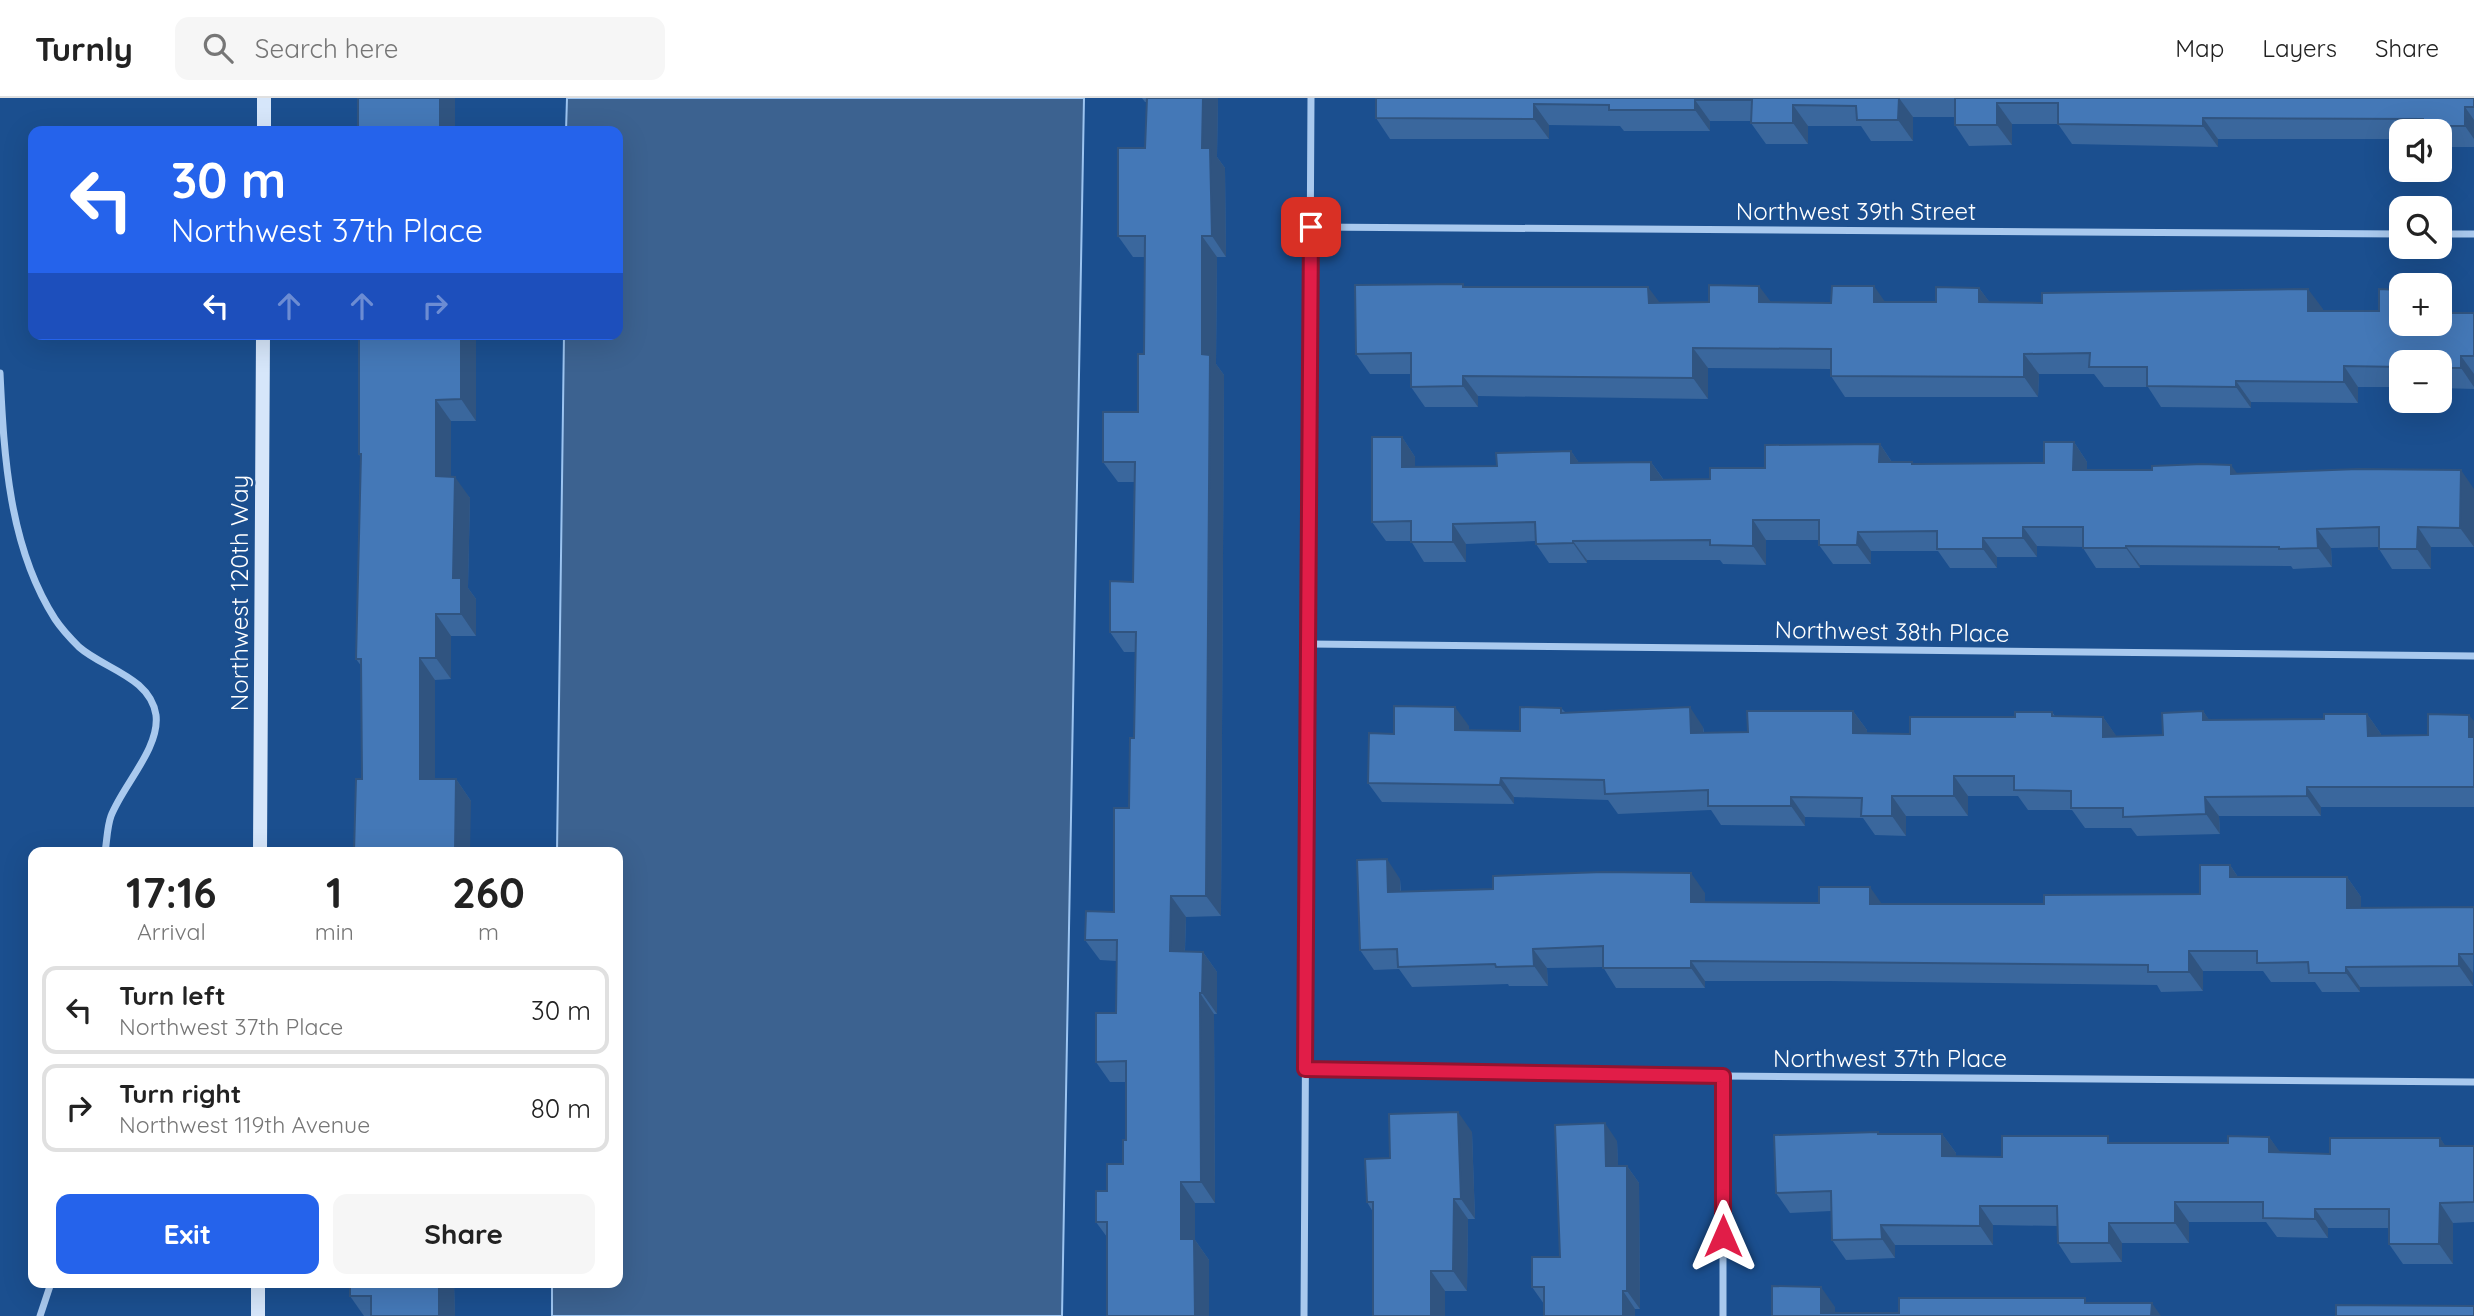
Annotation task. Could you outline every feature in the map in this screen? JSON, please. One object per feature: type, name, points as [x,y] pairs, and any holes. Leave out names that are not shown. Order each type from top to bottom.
[{"type":"street","points":[[264,98],[264,126]]},
{"type":"street","points":[[1304,1316],[1311,98]]},
{"type":"street","name":"Northwest 39th Street","points":[[1311,227],[2389,234]]},
{"type":"street","points":[[2452,234],[2474,234]]},
{"type":"street","name":"Northwest 120th Way","points":[[260,847],[263,340]]},
{"type":"street","points":[[0,373],[2,420],[16,528],[35,583],[56,621],[80,648],[145,691],[154,706],[154,738],[110,818],[106,847]]},
{"type":"street","name":"Northwest 38th Place","points":[[1309,644],[2474,656]]},
{"type":"street","name":"Northwest 37th Place","points":[[1305,1069],[1723,1076],[2474,1082]]},
{"type":"street","points":[[1723,1076],[1723,1316]]},
{"type":"street","points":[[40,1316],[49,1288]]},
{"type":"street","points":[[258,1288],[258,1316]]},
{"type":"water","points":[[567,98],[1084,98],[1062,1316],[552,1316],[552,1288],[623,1288],[623,847],[557,847],[564,340],[623,340],[623,126],[566,126]]},
{"type":"building","points":[[358,98],[440,98],[440,126],[358,126]]},
{"type":"building","points":[[1147,98],[1203,98],[1202,148],[1210,148],[1212,236],[1202,236],[1202,354],[1210,355],[1206,896],[1171,896],[1170,951],[1203,952],[1200,993],[1201,1182],[1181,1182],[1181,1239],[1194,1239],[1195,1316],[1107,1316],[1107,1222],[1096,1222],[1096,1191],[1107,1191],[1107,1164],[1123,1164],[1123,1140],[1126,1140],[1126,1061],[1096,1062],[1096,1013],[1116,1013],[1117,940],[1085,940],[1086,911],[1114,912],[1114,808],[1129,808],[1130,738],[1134,738],[1136,632],[1110,632],[1110,581],[1133,582],[1135,462],[1103,462],[1103,412],[1138,412],[1138,354],[1144,354],[1145,236],[1118,236],[1118,148],[1145,148]]},
{"type":"building","points":[[1376,98],[1899,98],[1898,120],[1857,120],[1856,106],[1793,105],[1793,123],[1751,123],[1752,100],[1695,100],[1695,110],[1609,110],[1609,105],[1534,104],[1534,119],[1376,118]]},
{"type":"building","points":[[1955,98],[2474,98],[2474,107],[2465,107],[2465,126],[2452,126],[2452,119],[2203,118],[2203,126],[2058,124],[2058,103],[1997,103],[1997,125],[1955,125]]},
{"type":"building","points":[[1355,285],[1648,287],[1649,303],[1709,302],[1709,285],[1759,286],[1759,302],[1831,303],[1832,286],[1874,286],[1874,302],[1936,302],[1936,287],[1979,288],[1979,302],[2042,303],[2042,293],[2308,289],[2308,311],[2379,311],[2379,289],[2389,289],[2389,336],[2452,336],[2452,313],[2474,313],[2474,356],[2461,356],[2461,368],[2452,368],[2452,350],[2389,350],[2389,367],[2344,366],[2344,382],[2236,381],[2236,387],[2147,386],[2147,367],[2089,367],[2090,353],[2024,354],[2024,377],[1831,376],[1831,349],[1693,348],[1693,378],[1463,376],[1463,386],[1411,387],[1411,353],[1356,354]]},
{"type":"building","points":[[359,340],[461,340],[461,399],[436,400],[436,476],[455,477],[453,578],[461,578],[461,614],[436,614],[436,658],[420,658],[420,779],[456,779],[455,847],[354,847],[356,779],[362,779],[361,659],[356,659]]},
{"type":"building","points":[[1372,437],[1402,437],[1402,467],[1497,466],[1496,453],[1571,451],[1571,463],[1651,462],[1651,480],[1710,479],[1710,468],[1765,468],[1765,445],[1880,444],[1879,462],[2044,463],[2044,442],[2074,442],[2073,470],[2152,470],[2152,466],[2202,464],[2231,465],[2231,474],[2358,469],[2461,470],[2460,528],[2418,527],[2417,549],[2379,549],[2379,527],[2317,529],[2318,548],[2083,548],[2083,527],[2023,527],[2023,538],[1983,538],[1983,549],[1937,549],[1937,531],[1858,532],[1857,545],[1819,545],[1819,520],[1753,520],[1753,546],[1710,545],[1710,540],[1573,541],[1536,544],[1535,522],[1453,524],[1453,542],[1411,542],[1411,521],[1372,522]]},
{"type":"building","points":[[1394,706],[1455,707],[1455,730],[1520,731],[1520,707],[1561,708],[1561,713],[1690,707],[1691,733],[1748,732],[1747,711],[1853,711],[1853,733],[1910,734],[1910,717],[2015,717],[2015,712],[2052,712],[2052,716],[2103,717],[2103,737],[2163,735],[2162,713],[2203,711],[2203,720],[2324,719],[2324,714],[2367,714],[2368,736],[2428,735],[2428,714],[2469,715],[2469,737],[2474,737],[2474,787],[2307,787],[2307,796],[2205,797],[2206,814],[2123,817],[2123,808],[2071,808],[2071,791],[2014,790],[2014,776],[1954,776],[1954,796],[1892,796],[1892,816],[1861,816],[1862,798],[1791,797],[1791,806],[1708,806],[1708,790],[1605,794],[1604,780],[1501,778],[1500,785],[1368,783],[1369,733],[1394,734]]},
{"type":"building","points":[[1387,859],[1388,892],[1493,889],[1493,876],[1603,872],[1691,873],[1691,902],[1819,903],[1819,887],[1870,887],[1870,904],[2044,904],[2044,895],[2200,894],[2200,865],[2230,865],[2230,877],[2347,877],[2347,908],[2474,907],[2474,954],[2459,954],[2459,966],[2346,967],[2346,973],[2309,973],[2308,962],[2257,963],[2257,951],[2189,951],[2189,972],[2148,972],[2148,965],[1691,961],[1691,968],[1603,968],[1603,946],[1533,949],[1534,966],[1496,967],[1495,964],[1398,967],[1397,949],[1360,950],[1357,860]]},
{"type":"building","points":[[1458,1112],[1461,1199],[1454,1199],[1453,1271],[1431,1271],[1431,1316],[1373,1316],[1373,1202],[1367,1202],[1365,1159],[1390,1158],[1389,1114]]},
{"type":"building","points":[[1605,1123],[1606,1166],[1627,1166],[1627,1291],[1623,1291],[1623,1316],[1544,1316],[1544,1287],[1532,1287],[1532,1257],[1560,1257],[1555,1125]]},
{"type":"building","points":[[1878,1132],[1942,1134],[1942,1156],[2002,1157],[2002,1136],[2108,1136],[2108,1143],[2228,1143],[2228,1136],[2269,1137],[2269,1152],[2330,1154],[2330,1138],[2440,1138],[2440,1146],[2474,1146],[2474,1202],[2440,1203],[2439,1244],[2389,1244],[2389,1209],[2315,1209],[2315,1219],[2263,1218],[2263,1202],[2175,1202],[2175,1223],[2109,1223],[2109,1243],[2058,1243],[2057,1206],[1980,1206],[1980,1226],[1881,1225],[1882,1239],[1832,1240],[1831,1191],[1776,1193],[1774,1135]]},
{"type":"building","points":[[1772,1286],[1821,1287],[1821,1313],[1899,1313],[1899,1298],[2085,1298],[2085,1303],[2152,1303],[2151,1316],[1772,1316]]},
{"type":"building","points":[[350,1288],[439,1288],[439,1316],[371,1316],[371,1296],[350,1296]]},
{"type":"building","points":[[2336,1305],[2474,1306],[2474,1316],[2336,1316]]},
{"type":"route","points":[[1311,227],[1305,1069],[1723,1076],[1723,1236]]}]
